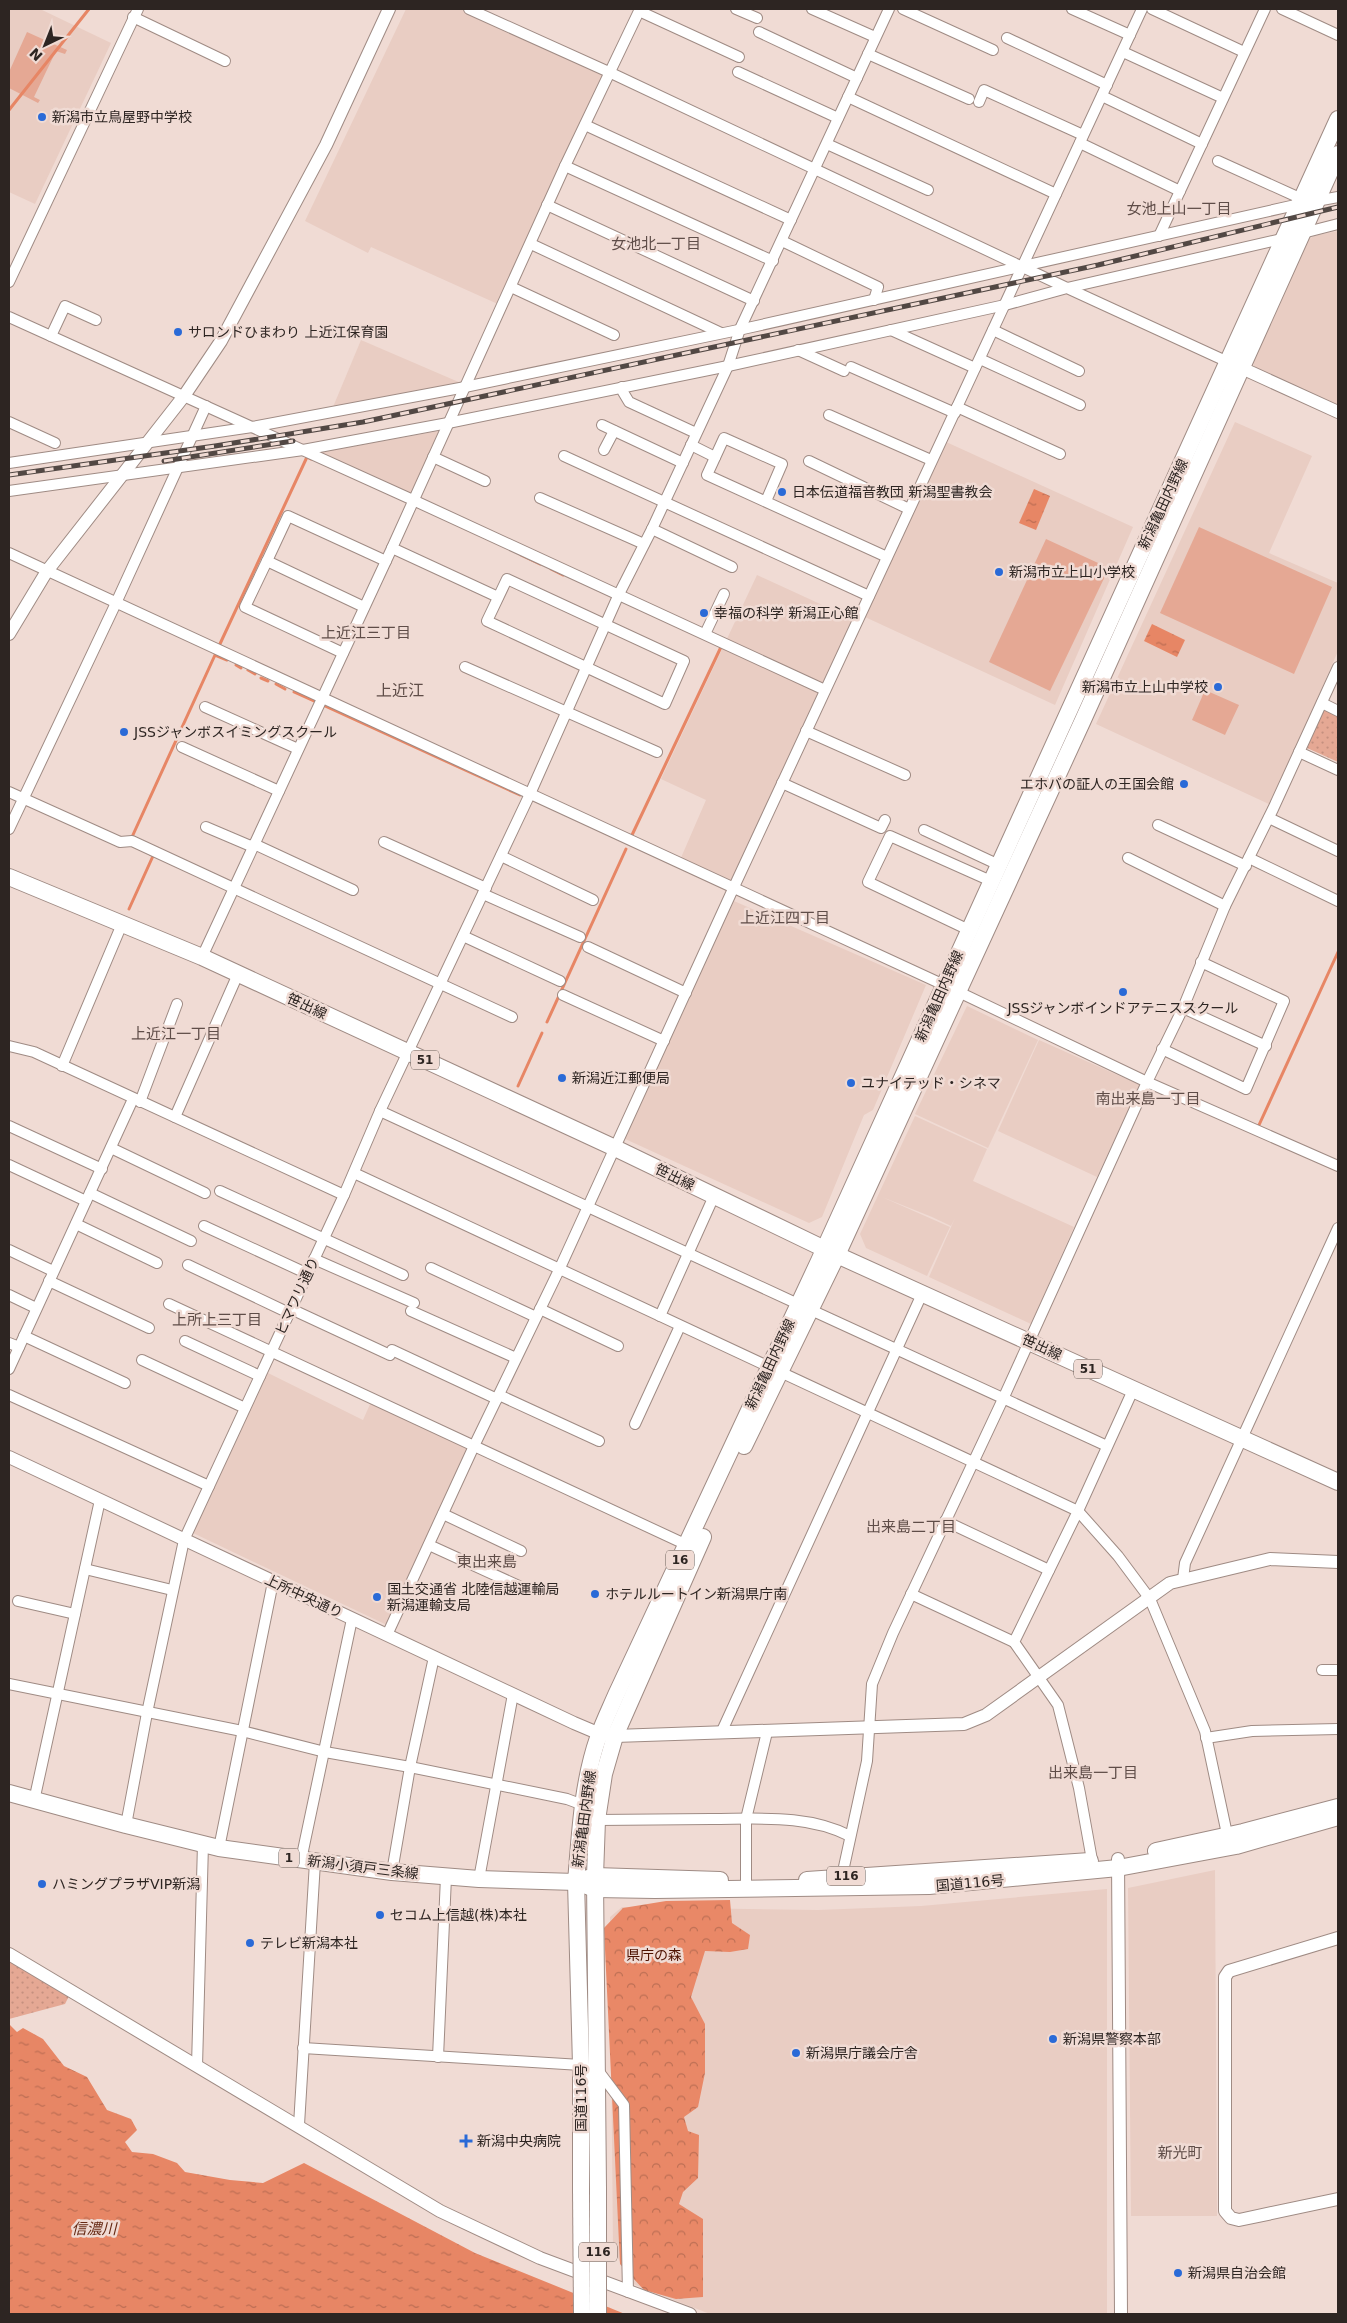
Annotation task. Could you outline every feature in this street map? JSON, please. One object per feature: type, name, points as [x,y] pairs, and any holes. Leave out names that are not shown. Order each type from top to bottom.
[{"type":"main road","name":"新潟亀田内野線","points":[[950,988],[969,930],[991,881],[1235,365],[1303,232],[1306,202],[1338,119]]},
{"type":"main road","name":"新潟亀田内野線","points":[[595,1883],[597,1820],[604,1774],[607,1735],[616,1695],[687,1544],[775,1369],[830,1252],[1235,365],[1284,238],[1338,154]]},
{"type":"main road","name":"笹出線","points":[[9,877],[202,957],[615,1148],[830,1252],[1028,1341],[1240,1440],[1338,1482]]},
{"type":"main road","name":"新潟亀田内野線","points":[[576,1882],[583,1805],[589,1771],[734,1467],[775,1369]]},
{"type":"main road","name":"新潟小須戸三条線","points":[[9,1792],[34,1801],[219,1848],[392,1872],[479,1879],[576,1882]]},
{"type":"main road","name":"国道116号","points":[[595,1883],[803,1880],[1092,1860],[1118,1864],[1227,1834],[1243,1832],[1338,1807]]},
{"type":"main road","name":"国道116号","points":[[598,2314],[598,2189],[576,1882],[718,1891],[929,1886],[1118,1864],[1236,1846],[1338,1818]]},
{"type":"main road","name":"国道116号","points":[[582,2314],[581,2190],[595,1883]]},
{"type":"street","points":[[9,634],[47,571],[119,476],[184,396],[221,341],[287,222],[326,145],[389,9]]},
{"type":"street","points":[[471,9],[1022,267],[1338,412]]},
{"type":"street","points":[[736,9],[757,18]]},
{"type":"street","points":[[812,9],[875,38]]},
{"type":"street","name":"ヒマワリ通り","points":[[126,1825],[172,1590],[184,1540],[354,1174],[380,1112],[530,794],[619,594],[652,530],[728,366],[740,330],[888,9]]},
{"type":"street","points":[[904,9],[993,50]]},
{"type":"street","points":[[1072,9],[1130,35]]},
{"type":"street","points":[[387,1635],[474,1446],[588,1208],[931,460],[1142,9]]},
{"type":"street","points":[[1152,9],[1244,52]]},
{"type":"street","points":[[1159,236],[1265,9]]},
{"type":"street","points":[[1282,9],[1338,35]]},
{"type":"street","points":[[202,957],[392,548],[565,166],[640,10],[739,57]]},
{"type":"street","points":[[9,282],[136,13],[225,61]]},
{"type":"street","points":[[759,32],[857,78]]},
{"type":"street","points":[[1007,38],[1107,85]]},
{"type":"street","points":[[1123,52],[1223,98]]},
{"type":"street","points":[[868,54],[974,100],[984,90],[1180,190]]},
{"type":"street","points":[[738,72],[838,118]]},
{"type":"street","points":[[1102,96],[1202,144]]},
{"type":"street","points":[[848,97],[1056,194]]},
{"type":"street","points":[[585,125],[791,220]]},
{"type":"street","points":[[827,144],[928,190]]},
{"type":"street","points":[[1218,161],[1306,202]]},
{"type":"street","points":[[565,166],[772,261]]},
{"type":"street","points":[[9,463],[252,427],[464,387],[740,330],[1306,202],[1338,197]]},
{"type":"street","points":[[547,205],[754,301]]},
{"type":"street","points":[[9,491],[303,450],[448,423],[728,366],[1004,305],[1338,224]]},
{"type":"street","points":[[782,241],[878,287],[874,300]]},
{"type":"street","points":[[531,244],[721,333]]},
{"type":"street","points":[[511,287],[614,335]]},
{"type":"street","points":[[51,336],[64,306],[96,320]]},
{"type":"street","points":[[9,316],[825,690]]},
{"type":"street","points":[[891,330],[1080,405]]},
{"type":"street","points":[[993,330],[1079,371]]},
{"type":"street","points":[[798,350],[956,410],[1060,454]]},
{"type":"street","points":[[622,387],[629,402],[696,434]]},
{"type":"street","points":[[9,829],[116,603],[206,406]]},
{"type":"street","points":[[829,415],[931,460]]},
{"type":"street","points":[[9,422],[55,443]]},
{"type":"street","points":[[602,425],[682,463]]},
{"type":"street","points":[[604,450],[614,431]]},
{"type":"street","points":[[766,501],[782,464],[724,438],[707,474],[766,501],[887,556]]},
{"type":"street","points":[[691,445],[715,457]]},
{"type":"street","points":[[564,456],[869,596]]},
{"type":"street","points":[[433,457],[485,481]]},
{"type":"street","points":[[809,461],[909,509]]},
{"type":"street","points":[[540,498],[644,544]]},
{"type":"street","points":[[343,653],[245,607],[288,516],[386,561]]},
{"type":"street","points":[[652,530],[732,567]]},
{"type":"street","points":[[392,548],[498,597]]},
{"type":"street","points":[[9,553],[950,988],[1147,1082],[1338,1166]]},
{"type":"street","points":[[267,561],[364,607]]},
{"type":"street","points":[[506,579],[606,623],[684,661],[664,704],[487,622],[498,597],[506,579]]},
{"type":"street","points":[[705,634],[724,594]]},
{"type":"street","points":[[465,667],[565,713],[657,752]]},
{"type":"street","points":[[842,1876],[867,1762],[871,1726],[872,1684],[911,1594],[1003,1399],[1162,1049],[1183,1008],[1225,906],[1269,818],[1338,667]]},
{"type":"street","points":[[1322,704],[1338,711]]},
{"type":"street","points":[[205,707],[298,749]]},
{"type":"street","points":[[806,731],[905,776]]},
{"type":"street","points":[[182,747],[279,791]]},
{"type":"street","points":[[1299,752],[1338,770]]},
{"type":"street","points":[[782,783],[881,828],[885,820]]},
{"type":"street","points":[[9,792],[120,842],[132,841],[442,982],[512,1017]]},
{"type":"street","points":[[1269,818],[1338,850]]},
{"type":"street","points":[[1158,825],[1338,901]]},
{"type":"street","points":[[206,827],[254,846],[352,890]]},
{"type":"street","points":[[924,830],[999,865]]},
{"type":"street","points":[[969,930],[868,882],[890,836],[991,881]]},
{"type":"street","points":[[384,842],[580,937]]},
{"type":"street","points":[[500,856],[593,900]]},
{"type":"street","points":[[1128,858],[1225,906]]},
{"type":"street","points":[[62,1066],[122,924]]},
{"type":"street","points":[[463,936],[560,981]]},
{"type":"street","points":[[588,947],[686,992]]},
{"type":"street","points":[[1162,1049],[1246,1089],[1266,1046],[1284,1001],[1201,962]]},
{"type":"street","points":[[175,1117],[238,974]]},
{"type":"street","points":[[563,995],[664,1041]]},
{"type":"street","points":[[9,1369],[111,1148],[136,1101],[177,1004]]},
{"type":"street","points":[[1183,1008],[1266,1046]]},
{"type":"street","points":[[9,1046],[34,1052],[136,1101],[344,1195]]},
{"type":"street","points":[[380,1112],[1108,1446]]},
{"type":"street","points":[[9,1126],[102,1168]]},
{"type":"street","points":[[111,1148],[205,1193]]},
{"type":"street","points":[[9,1165],[190,1241]]},
{"type":"street","points":[[354,1174],[867,1411],[1078,1511],[1118,1556],[1150,1599],[1206,1738],[1227,1834]]},
{"type":"street","points":[[220,1190],[403,1275]]},
{"type":"street","points":[[660,1316],[714,1196]]},
{"type":"street","points":[[76,1224],[157,1263]]},
{"type":"street","points":[[204,1226],[308,1274]]},
{"type":"street","points":[[1184,1578],[1185,1563],[1338,1228]]},
{"type":"street","points":[[9,1250],[53,1271]]},
{"type":"street","points":[[314,1259],[516,1358]]},
{"type":"street","points":[[188,1265],[290,1311],[599,1441]]},
{"type":"street","points":[[431,1268],[618,1346]]},
{"type":"street","points":[[49,1281],[149,1328]]},
{"type":"street","points":[[721,1733],[922,1294]]},
{"type":"street","points":[[9,1295],[36,1308]]},
{"type":"street","points":[[169,1304],[687,1544]]},
{"type":"street","points":[[635,1424],[680,1326]]},
{"type":"street","points":[[24,1336],[125,1383]]},
{"type":"street","points":[[185,1341],[260,1376]]},
{"type":"street","points":[[9,1342],[19,1347]]},
{"type":"street","points":[[142,1360],[245,1408]]},
{"type":"street","points":[[1014,1642],[1078,1511],[1133,1390]]},
{"type":"street","points":[[9,1395],[209,1486]]},
{"type":"street","name":"上所中央通り","points":[[9,1457],[352,1620],[607,1735]]},
{"type":"street","points":[[34,1801],[100,1500]]},
{"type":"street","points":[[443,1514],[521,1551]]},
{"type":"street","points":[[945,1521],[1049,1570]]},
{"type":"street","points":[[429,1545],[530,1591]]},
{"type":"street","points":[[607,1735],[767,1732],[871,1726],[964,1724],[986,1715],[1170,1583],[1184,1578],[1270,1559],[1338,1562]]},
{"type":"street","points":[[84,1569],[172,1590]]},
{"type":"street","points":[[219,1848],[274,1582]]},
{"type":"street","points":[[911,1594],[1014,1642],[1058,1705],[1079,1788],[1092,1860]]},
{"type":"street","points":[[18,1601],[75,1614]]},
{"type":"street","points":[[299,2125],[308,1861],[325,1752],[352,1620]]},
{"type":"street","points":[[392,1872],[410,1767],[434,1657]]},
{"type":"street","points":[[1322,1670],[1338,1670]]},
{"type":"street","points":[[9,1684],[242,1731],[325,1752],[410,1767],[583,1805]]},
{"type":"street","points":[[479,1879],[513,1694]]},
{"type":"street","points":[[1206,1738],[1252,1731],[1338,1729]]},
{"type":"street","points":[[746,1880],[746,1819],[767,1732]]},
{"type":"street","points":[[597,1820],[746,1819],[809,1821],[831,1826],[850,1836]]},
{"type":"street","points":[[197,2066],[203,1844]]},
{"type":"street","points":[[1118,1864],[1121,2314]]},
{"type":"street","points":[[438,2057],[446,1876]]},
{"type":"street","points":[[1338,1938],[1229,1971],[1225,1977],[1225,2211],[1231,2218],[1239,2220],[1338,2199]]},
{"type":"street","points":[[9,1954],[299,2125],[440,2211],[540,2258],[690,2314]]},
{"type":"street","points":[[303,2048],[588,2066],[624,2105],[628,2292]]},
{"type":"shaded area","name":"新潟市立鳥屋野中学校","points":[[9,9],[40,9],[111,43],[35,204],[9,192]]},
{"type":"shaded area","points":[[406,9],[460,9],[603,74],[500,305],[371,247],[368,253],[305,221]]},
{"type":"shaded area","points":[[27,32],[67,50],[65,54],[56,51],[34,97],[40,100],[38,103],[9,88],[9,72]]},
{"type":"shaded area","points":[[1338,231],[1338,406],[1256,369],[1251,360],[1306,241],[1314,236]]},
{"type":"shaded area","points":[[361,340],[461,383],[333,407]]},
{"type":"shaded area","name":"新潟市立上山中学校","points":[[1235,422],[1312,456],[1269,553],[1338,583],[1338,651],[1271,805],[1096,724]]},
{"type":"shaded area","points":[[439,431],[410,495],[317,453]]},
{"type":"shaded area","name":"新潟市立上山小学校","points":[[944,441],[1133,527],[1055,705],[865,617]]},
{"type":"shaded area","points":[[1199,527],[1332,587],[1294,674],[1160,613]]},
{"type":"shaded area","points":[[1046,539],[1109,568],[1050,691],[989,662]]},
{"type":"shaded area","points":[[757,575],[855,620],[730,884],[680,860],[706,800],[661,779]]},
{"type":"shaded area","points":[[1205,690],[1239,705],[1225,735],[1192,720]]},
{"type":"shaded area","points":[[1323,709],[1338,716],[1338,762],[1307,748]]},
{"type":"shaded area","points":[[734,901],[926,985],[873,1110],[864,1115],[822,1217],[809,1223],[623,1138]]},
{"type":"shaded area","points":[[967,1006],[1038,1040],[988,1148],[915,1114]]},
{"type":"shaded area","points":[[1039,1040],[1140,1085],[1097,1177],[998,1131]]},
{"type":"shaded area","points":[[915,1116],[987,1149],[973,1181],[1074,1227],[1031,1324],[929,1277],[955,1218],[951,1226],[882,1197],[950,1227],[927,1276],[866,1248],[860,1234]]},
{"type":"shaded area","name":"国土交通省 北陸信越運輸局 新潟運輸支局","points":[[266,1372],[363,1420],[371,1402],[469,1448],[389,1626],[193,1533]]},
{"type":"shaded area","points":[[1215,1870],[1217,2216],[1131,2216],[1128,1888]]},
{"type":"shaded area","points":[[1107,1889],[1107,2314],[710,2314],[633,2284],[613,2250],[610,1917],[622,1907],[818,1910],[921,1906]]},
{"type":"shaded area","points":[[9,1958],[69,1996],[65,2004],[9,2019]]},
{"type":"green space","name":"県庁の森","points":[[730,1900],[732,1923],[750,1935],[748,1949],[730,1952],[705,1951],[691,1997],[705,2024],[705,2073],[698,2107],[684,2117],[688,2131],[699,2135],[698,2178],[683,2192],[679,2204],[703,2219],[703,2297],[676,2299],[644,2290],[620,2264],[604,1928],[623,1908],[666,1901]]},
{"type":"water","points":[[1034,489],[1050,496],[1036,530],[1019,523]]},
{"type":"water","points":[[1152,624],[1185,640],[1177,657],[1144,641]]},
{"type":"water","name":"信濃川","points":[[10,2025],[17,2032],[23,2028],[43,2039],[64,2066],[87,2077],[107,2110],[131,2119],[137,2130],[125,2142],[132,2152],[153,2154],[177,2163],[185,2172],[230,2180],[263,2183],[304,2163],[475,2253],[625,2314],[9,2314]]},
{"type":"waterway","points":[[9,110],[89,9]]},
{"type":"waterway","points":[[219,646],[307,457],[311,459]]},
{"type":"waterway","points":[[521,555],[540,564]]},
{"type":"waterway","points":[[551,569],[563,575]]},
{"type":"waterway","points":[[632,835],[721,647],[718,645]]},
{"type":"waterway","points":[[132,837],[215,655],[227,660]]},
{"type":"waterway","points":[[236,665],[241,668]]},
{"type":"waterway","points":[[248,670],[255,674]]},
{"type":"waterway","points":[[261,678],[268,681]]},
{"type":"waterway","points":[[276,684],[285,689]]},
{"type":"waterway","points":[[294,692],[314,701]]},
{"type":"waterway","points":[[325,706],[520,795]]},
{"type":"waterway","points":[[547,1022],[626,849]]},
{"type":"waterway","points":[[129,909],[153,856],[150,854]]},
{"type":"waterway","points":[[1259,1125],[1338,952]]},
{"type":"waterway","points":[[518,1086],[542,1033]]},
{"type":"railway","points":[[9,475],[215,446],[363,422],[1098,265],[1338,207]]},
{"type":"railway","points":[[164,461],[293,441]]},
{"type":"place","name":"新潟市立鳥屋野中学校","points":[[42,117]]},
{"type":"place","name":"サロンドひまわり 上近江保育園","points":[[178,332]]},
{"type":"place","name":"日本伝道福音教団 新潟聖書教会","points":[[782,492]]},
{"type":"place","name":"新潟市立上山小学校","points":[[999,572]]},
{"type":"place","name":"幸福の科学 新潟正心館","points":[[704,613]]},
{"type":"place","name":"新潟市立上山中学校","points":[[1218,687]]},
{"type":"place","name":"JSSジャンボスイミングスクール","points":[[124,732]]},
{"type":"place","name":"エホバの証人の王国会館","points":[[1184,784]]},
{"type":"place","name":"JSSジャンボインドアテニススクール","points":[[1123,992]]},
{"type":"place","name":"新潟近江郵便局","points":[[562,1078]]},
{"type":"place","name":"ユナイテッド・シネマ","points":[[851,1083]]},
{"type":"place","name":"ホテルルートイン新潟県庁南","points":[[595,1594]]},
{"type":"place","name":"国土交通省 北陸信越運輸局 新潟運輸支局","points":[[377,1597]]},
{"type":"place","name":"ハミングプラザVIP新潟","points":[[42,1884]]},
{"type":"place","name":"セコム上信越(株)本社","points":[[380,1915]]},
{"type":"place","name":"テレビ新潟本社","points":[[250,1943]]},
{"type":"place","name":"新潟県警察本部","points":[[1053,2039]]},
{"type":"place","name":"新潟県庁議会庁舎","points":[[796,2053]]},
{"type":"place","name":"新潟中央病院","points":[[466,2141]]},
{"type":"place","name":"新潟県自治会館","points":[[1178,2273]]},
{"type":"district","name":"女池上山一丁目","points":[[1179,209]]},
{"type":"district","name":"女池北一丁目","points":[[656,244]]},
{"type":"district","name":"上近江三丁目","points":[[366,633]]},
{"type":"district","name":"上近江","points":[[400,690]]},
{"type":"district","name":"上近江四丁目","points":[[785,918]]},
{"type":"district","name":"上近江一丁目","points":[[176,1034]]},
{"type":"district","name":"南出来島一丁目","points":[[1148,1099]]},
{"type":"district","name":"上所上三丁目","points":[[217,1320]]},
{"type":"district","name":"出来島二丁目","points":[[911,1527]]},
{"type":"district","name":"東出来島","points":[[487,1562]]},
{"type":"district","name":"出来島一丁目","points":[[1093,1773]]},
{"type":"district","name":"新光町","points":[[1180,2153]]}]
